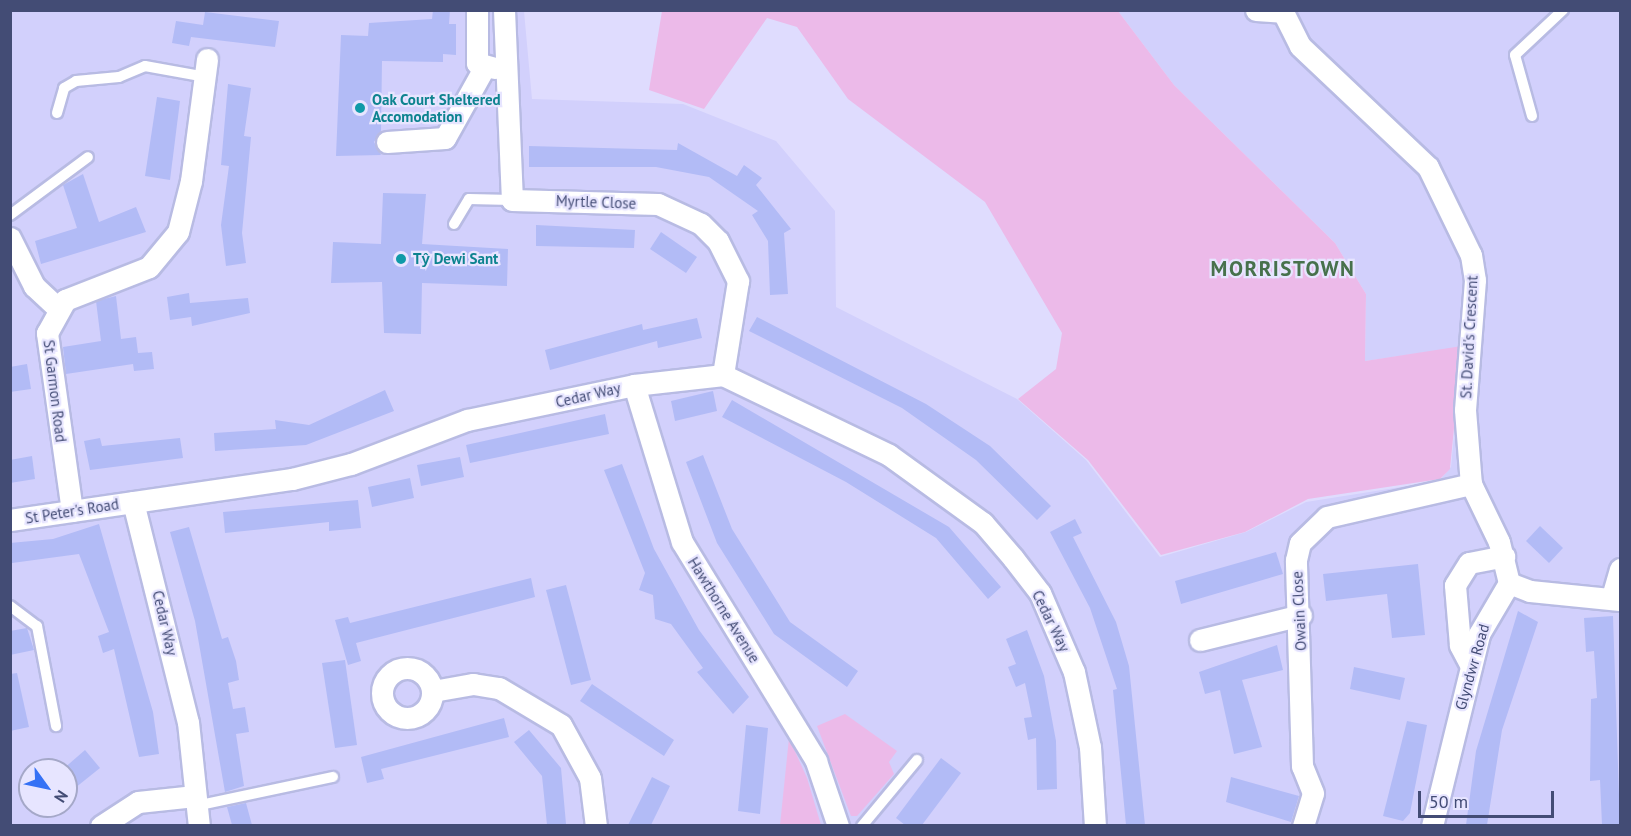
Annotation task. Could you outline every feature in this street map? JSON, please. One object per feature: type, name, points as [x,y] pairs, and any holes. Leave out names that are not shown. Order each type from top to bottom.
[{"type":"street","points":[[477,10],[477,63],[484,68],[507,68]]},
{"type":"street","points":[[504,10],[512,200]]},
{"type":"street","points":[[1256,10],[1282,11]]},
{"type":"street","name":"St. David's Crescent","points":[[1282,11],[1300,46],[1428,167],[1463,236],[1475,280],[1465,410],[1471,484],[1504,556],[1509,583]]},
{"type":"street","points":[[10,238],[33,286],[58,308],[89,286],[149,267],[168,248],[185,215],[206,68]]},
{"type":"street","points":[[387,142],[445,138],[484,68]]},
{"type":"street","name":"Myrtle Close","points":[[512,200],[658,204],[701,224],[718,241],[738,281],[723,375]]},
{"type":"street","name":"St Garmon Road","points":[[58,308],[47,333],[47,353],[72,511]]},
{"type":"street","name":"Cedar Way","points":[[196,809],[189,722],[133,502],[321,472],[467,420],[634,385],[723,375],[889,455],[982,523],[1013,558],[1040,593],[1074,672],[1090,747],[1095,825]]},
{"type":"street","name":"Hawthorne Avenue","points":[[634,385],[682,542],[816,761],[838,825]]},
{"type":"street","name":"Owain Close","points":[[1303,825],[1312,793],[1302,766],[1301,615],[1296,560],[1300,543],[1317,522],[1471,484]]},
{"type":"street","name":"St Peter's Road","points":[[10,520],[133,502]]},
{"type":"street","points":[[1471,666],[1460,645],[1455,585],[1469,563],[1504,556]]},
{"type":"street","points":[[1509,583],[1530,591],[1616,598],[1620,569]]},
{"type":"street","name":"Glyndwr Road","points":[[1432,825],[1482,627],[1509,583]]},
{"type":"street","points":[[1200,640],[1301,615]]},
{"type":"street","points":[[433,691],[474,684],[499,688],[561,725],[588,771],[596,825]]},
{"type":"street","points":[[101,825],[138,802],[196,809]]},
{"type":"lane","points":[[1532,116],[1515,55],[1563,10]]},
{"type":"lane","points":[[57,113],[64,88],[76,81],[119,77],[145,66],[206,68]]},
{"type":"lane","points":[[10,215],[88,156]]},
{"type":"lane","points":[[454,224],[469,198],[512,200]]},
{"type":"lane","points":[[10,606],[37,626],[56,726]]},
{"type":"lane","points":[[862,825],[917,760]]},
{"type":"lane","points":[[196,809],[333,777]]},
{"type":"shaded area","points":[[10,11],[524,11],[532,99],[683,104],[776,141],[835,211],[836,307],[1017,399],[1086,460],[1160,557],[1246,532],[1306,502],[1439,481],[1451,467],[1462,347],[1365,361],[1366,294],[1335,243],[1174,85],[1118,11],[1620,11],[1620,825],[11,825]]},
{"type":"shaded area","points":[[662,11],[1118,11],[1174,85],[1335,243],[1366,294],[1365,361],[1462,346],[1450,469],[1440,479],[1308,499],[1245,532],[1161,555],[1088,460],[1018,399],[1056,369],[1062,333],[985,202],[848,99],[797,27],[767,18],[704,109],[649,90]]},
{"type":"shaded area","points":[[845,714],[897,751],[889,762],[894,774],[857,816],[851,816],[817,726]]},
{"type":"shaded area","points":[[789,738],[807,778],[821,825],[780,825]]},
{"type":"building","name":"Oak Court Sheltered Accomodation","points":[[433,10],[450,10],[449,24],[456,24],[456,55],[443,54],[443,62],[382,61],[381,131],[374,142],[381,155],[336,156],[341,35],[368,36],[369,23],[432,19]]},
{"type":"building","points":[[205,12],[279,21],[275,47],[191,37],[189,46],[172,43],[176,21],[203,25]]},
{"type":"building","points":[[228,84],[251,88],[244,136],[251,137],[242,233],[246,263],[226,266],[221,225],[229,166],[221,165]]},
{"type":"building","points":[[157,97],[180,101],[170,180],[145,176]]},
{"type":"building","points":[[678,143],[737,176],[744,165],[762,178],[756,185],[791,229],[784,233],[788,294],[770,295],[768,241],[752,215],[758,211],[709,177],[656,167],[529,167],[529,146],[677,150]]},
{"type":"building","points":[[83,174],[99,222],[136,207],[146,232],[41,264],[35,241],[77,228],[63,185]]},
{"type":"building","name":"Tŷ Dewi Sant","points":[[383,193],[426,194],[422,244],[508,249],[507,286],[422,283],[421,334],[384,333],[382,282],[331,283],[333,242],[381,244]]},
{"type":"building","points":[[536,225],[635,230],[634,248],[536,246]]},
{"type":"building","points":[[661,232],[697,257],[686,273],[650,249]]},
{"type":"building","points":[[189,293],[190,303],[248,298],[250,313],[192,326],[191,317],[170,320],[167,297]]},
{"type":"building","points":[[116,296],[121,339],[136,337],[138,353],[152,352],[154,369],[134,371],[133,364],[66,374],[63,347],[101,341],[96,301]]},
{"type":"building","points":[[757,317],[926,404],[990,446],[1051,506],[1037,520],[976,460],[902,408],[749,331]]},
{"type":"building","points":[[697,318],[702,338],[658,348],[657,341],[550,370],[545,350],[642,324],[643,330]]},
{"type":"building","points":[[27,364],[31,389],[10,392],[10,367]]},
{"type":"building","points":[[385,390],[394,411],[306,445],[215,451],[214,433],[276,429],[275,420],[309,425]]},
{"type":"building","points":[[713,391],[717,411],[675,421],[671,401]]},
{"type":"building","points":[[732,400],[949,527],[1001,587],[988,599],[936,538],[846,482],[722,417]]},
{"type":"building","points":[[605,414],[609,434],[470,463],[466,445]]},
{"type":"building","points":[[100,438],[102,446],[180,438],[183,458],[90,470],[84,441]]},
{"type":"building","points":[[703,455],[732,529],[790,622],[858,671],[847,687],[774,634],[717,543],[686,462]]},
{"type":"building","points":[[32,456],[35,479],[10,483],[10,460]]},
{"type":"building","points":[[460,457],[464,477],[421,486],[417,465]]},
{"type":"building","points":[[622,464],[654,549],[699,630],[749,697],[733,714],[697,672],[703,668],[671,624],[655,619],[653,595],[639,590],[645,573],[604,470]]},
{"type":"building","points":[[410,478],[414,498],[372,507],[368,487]]},
{"type":"building","points":[[358,500],[361,528],[329,531],[329,522],[225,533],[223,512]]},
{"type":"building","points":[[1075,519],[1082,533],[1073,537],[1116,622],[1129,666],[1145,825],[1126,825],[1113,690],[1117,689],[1090,608],[1050,532]]},
{"type":"building","points":[[99,524],[153,712],[159,754],[139,757],[114,649],[103,653],[98,636],[109,632],[79,554],[12,563],[10,543],[53,539]]},
{"type":"building","points":[[1540,526],[1563,548],[1549,563],[1526,541]]},
{"type":"building","points":[[189,527],[222,639],[228,637],[236,661],[239,680],[228,683],[233,709],[245,707],[249,732],[236,734],[244,786],[225,792],[195,621],[170,532]]},
{"type":"building","points":[[1276,552],[1283,574],[1181,604],[1175,581]]},
{"type":"building","points":[[1418,564],[1425,635],[1392,638],[1387,594],[1326,601],[1323,574]]},
{"type":"building","points":[[531,578],[535,597],[356,643],[361,661],[348,665],[335,620],[348,617],[350,623]]},
{"type":"building","points":[[566,585],[591,680],[571,685],[546,590]]},
{"type":"building","points":[[1518,611],[1538,622],[1502,730],[1487,825],[1466,825],[1476,751]]},
{"type":"building","points":[[1613,616],[1620,825],[1602,825],[1600,780],[1590,781],[1591,699],[1597,698],[1594,651],[1586,652],[1584,618]]},
{"type":"building","points":[[27,628],[34,650],[10,655],[10,631]]},
{"type":"building","points":[[1027,630],[1044,676],[1056,741],[1057,789],[1037,790],[1036,738],[1028,740],[1024,718],[1032,717],[1025,683],[1016,687],[1008,667],[1016,664],[1006,639]]},
{"type":"building","points":[[1277,645],[1283,670],[1242,680],[1262,747],[1234,754],[1220,690],[1205,694],[1199,672]]},
{"type":"building","points":[[345,660],[357,745],[335,748],[322,663]]},
{"type":"building","points":[[1354,667],[1405,678],[1400,700],[1350,689]]},
{"type":"building","points":[[17,673],[29,727],[10,731],[10,674]]},
{"type":"building","points":[[592,684],[674,740],[664,756],[580,701]]},
{"type":"building","points":[[504,718],[509,737],[381,769],[384,779],[367,783],[361,757]]},
{"type":"building","points":[[1407,721],[1427,725],[1410,813],[1403,821],[1383,816]]},
{"type":"building","points":[[746,725],[768,728],[760,814],[738,811]]},
{"type":"building","points":[[529,730],[561,768],[566,824],[547,825],[542,776],[514,742]]},
{"type":"building","points":[[85,750],[100,768],[78,786],[78,758],[76,758]]},
{"type":"building","points":[[941,758],[961,773],[922,825],[905,825],[896,818]]},
{"type":"building","points":[[652,777],[670,786],[651,825],[628,825]]},
{"type":"building","points":[[1231,777],[1299,796],[1291,822],[1226,802]]},
{"type":"building","points":[[246,803],[252,825],[232,825],[227,807]]},
{"type":"place","name":"Oak Court Sheltered Accomodation","points":[[360,108]]},
{"type":"place","name":"Tŷ Dewi Sant","points":[[401,259]]},
{"type":"district","name":"MORRISTOWN","points":[[1283,269]]}]
